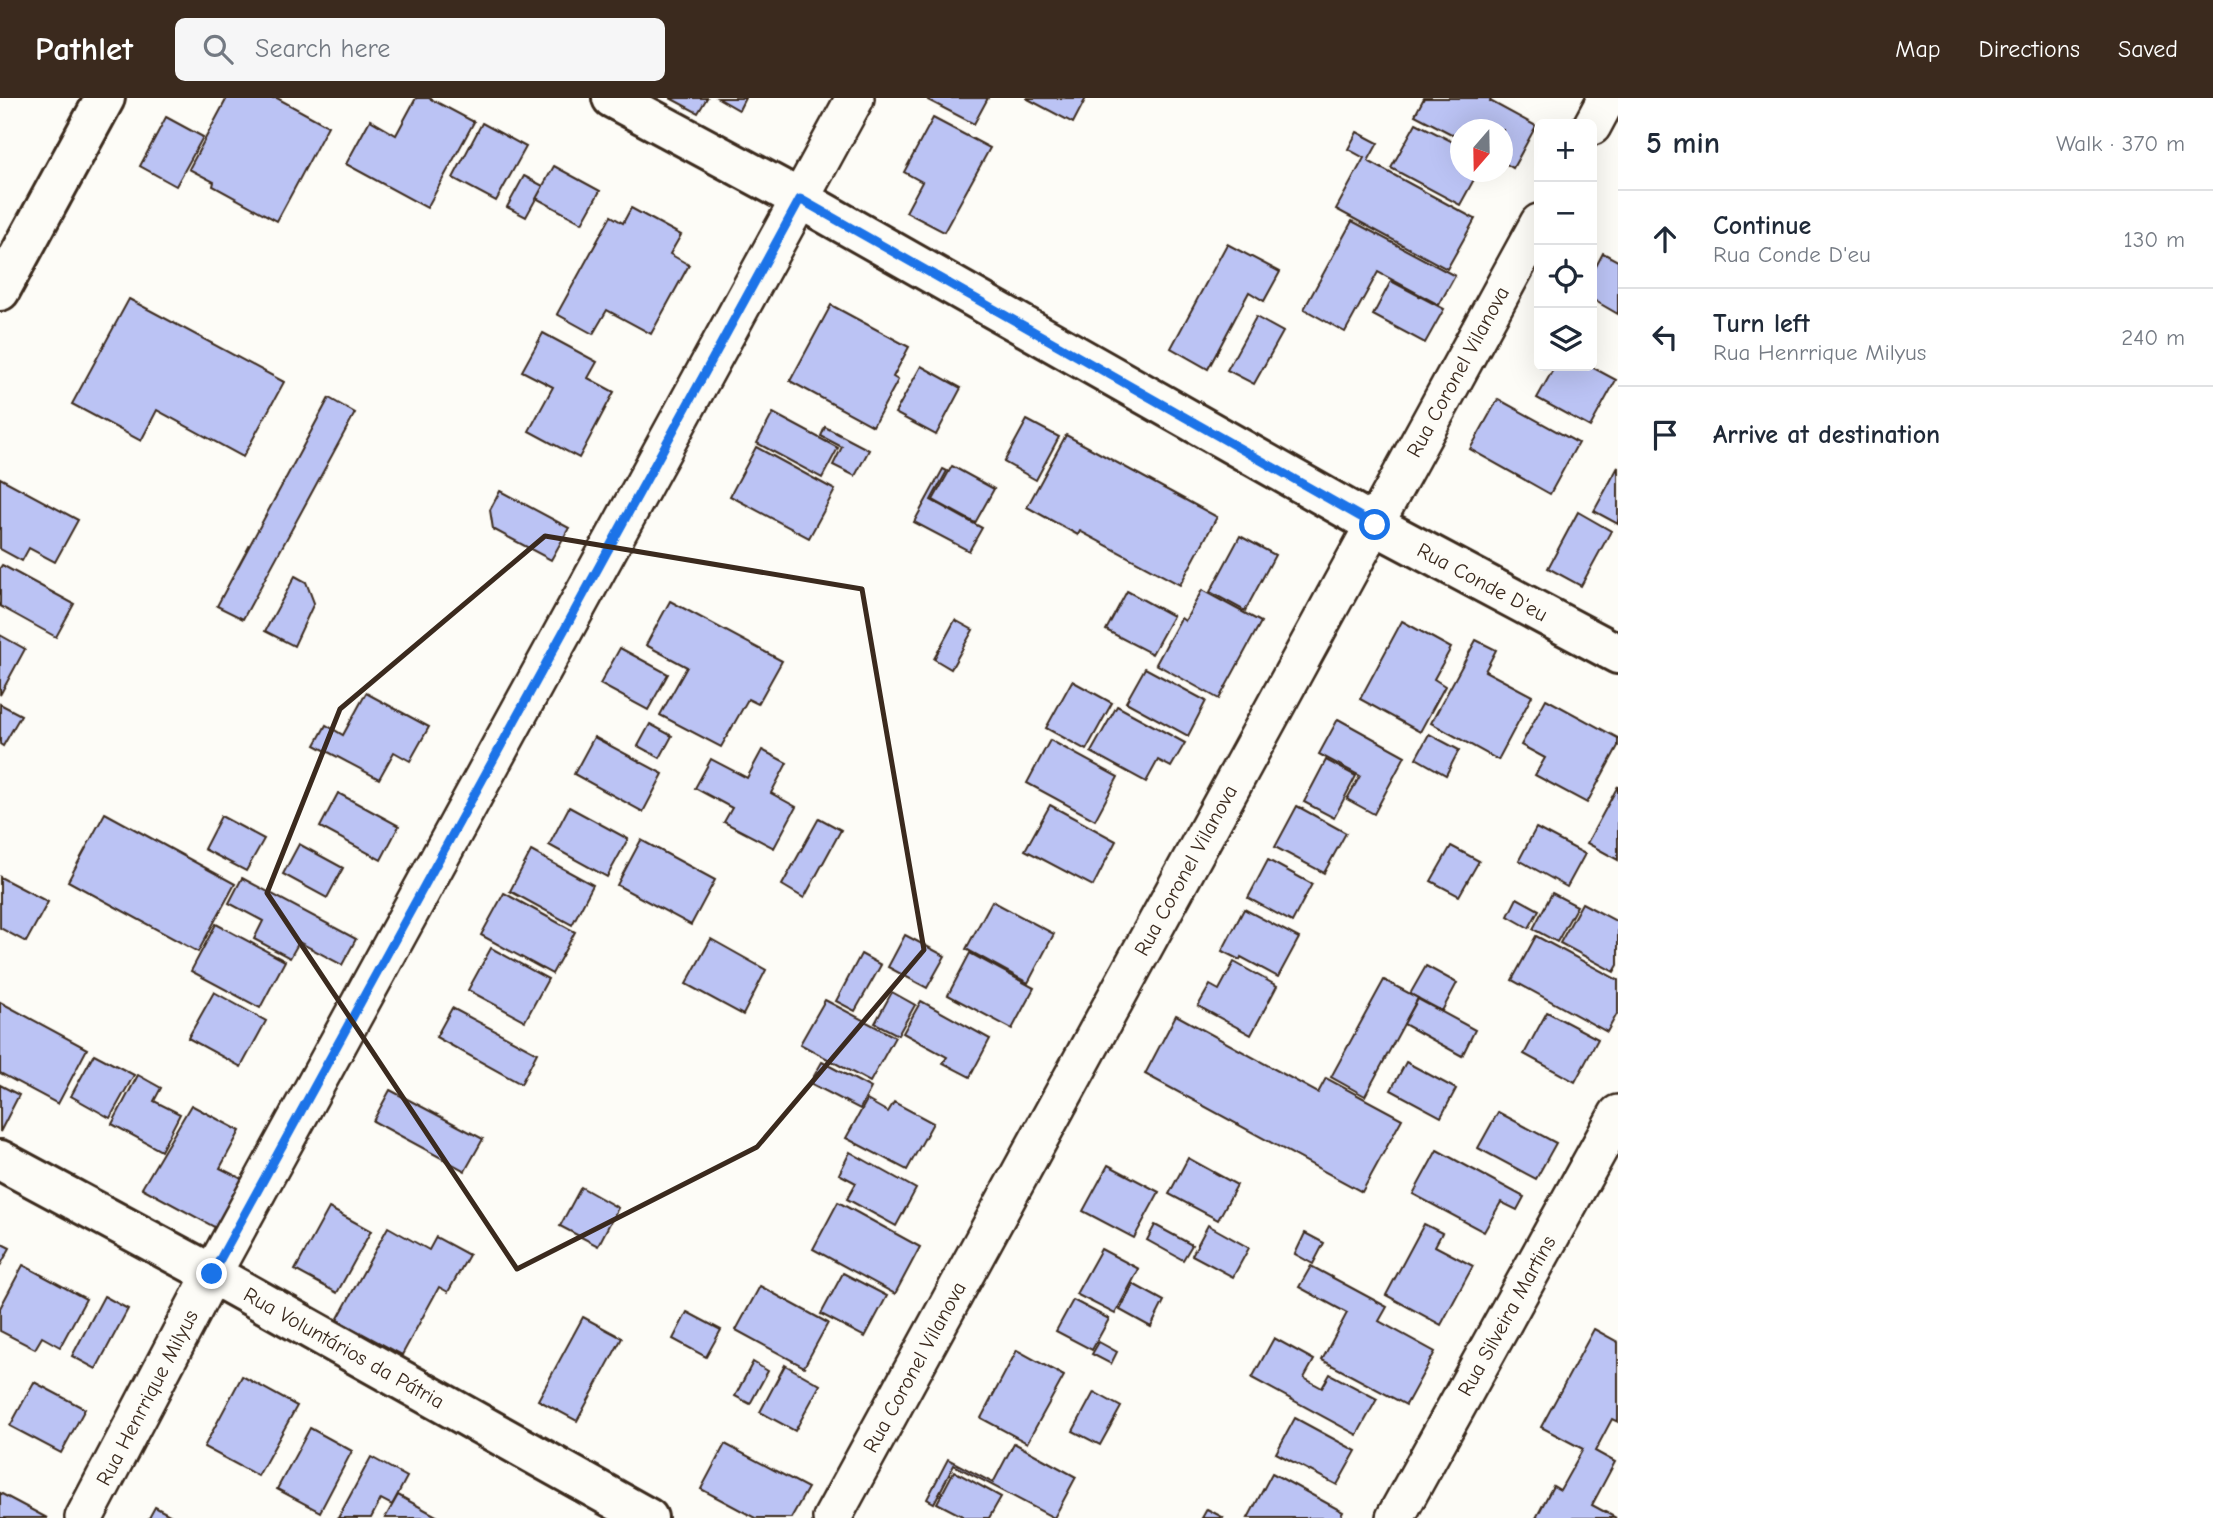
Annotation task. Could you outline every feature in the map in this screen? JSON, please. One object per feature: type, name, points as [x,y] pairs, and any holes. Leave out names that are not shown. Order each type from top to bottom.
[{"type":"street","points":[[0,291],[105,98]]},
{"type":"street","name":"Rua Conde D'eu","points":[[612,98],[800,199],[1375,525],[1618,654]]},
{"type":"street","name":"Rua Henrrique Milyus","points":[[84,1518],[212,1274],[855,98]]},
{"type":"street","points":[[1596,119],[1607,98]]},
{"type":"street","name":"Rua Coronel Vilanova","points":[[832,1518],[1534,232]]},
{"type":"street","name":"Rua Silveira Martins","points":[[1395,1518],[1618,1114]]},
{"type":"street","name":"Rua Voluntários da Pátria","points":[[0,1160],[212,1274],[648,1518]]},
{"type":"highlighted area","points":[[545,536],[862,589],[924,950],[757,1147],[517,1269],[267,893],[340,709]]},
{"type":"building","points":[[227,98],[277,98],[328,126],[277,221],[213,186],[214,182],[189,169]]},
{"type":"building","points":[[416,98],[429,98],[474,122],[427,208],[346,164],[370,120],[396,135]]},
{"type":"building","points":[[670,98],[707,98],[698,113]]},
{"type":"building","points":[[718,98],[745,98],[739,110]]},
{"type":"building","points":[[988,98],[974,124],[928,100]]},
{"type":"building","points":[[1026,98],[1086,98],[1073,123]]},
{"type":"building","points":[[1424,98],[1491,98],[1490,101],[1534,125],[1534,130],[1513,168],[1513,119],[1450,119],[1450,133],[1415,115]]},
{"type":"building","points":[[166,117],[203,137],[176,186],[140,166]]},
{"type":"building","points":[[933,118],[990,148],[944,232],[906,212],[922,182],[904,172]]},
{"type":"building","points":[[482,123],[526,147],[496,201],[453,178]]},
{"type":"building","points":[[1416,123],[1450,140],[1450,182],[1473,182],[1460,205],[1391,168]]},
{"type":"building","points":[[1357,132],[1378,143],[1368,161],[1475,219],[1447,269],[1336,209],[1364,158],[1348,149]]},
{"type":"building","points":[[554,166],[600,191],[582,223],[536,198]]},
{"type":"building","points":[[524,176],[543,186],[526,217],[507,207]]},
{"type":"building","points":[[631,208],[681,235],[670,254],[689,265],[651,334],[607,310],[593,334],[557,314],[611,216],[623,223]]},
{"type":"building","points":[[1352,221],[1455,276],[1439,305],[1378,272],[1345,332],[1304,309]]},
{"type":"building","points":[[1227,244],[1280,272],[1264,301],[1249,292],[1208,369],[1171,348]]},
{"type":"building","points":[[1603,253],[1618,261],[1618,314],[1597,302],[1597,264]]},
{"type":"building","points":[[1391,281],[1444,309],[1425,343],[1373,315]]},
{"type":"building","points":[[129,299],[284,382],[243,457],[157,410],[141,441],[72,404]]},
{"type":"building","points":[[831,305],[909,347],[893,377],[898,380],[873,426],[790,381]]},
{"type":"building","points":[[1256,317],[1283,332],[1254,384],[1227,370]]},
{"type":"building","points":[[543,333],[597,362],[588,378],[614,392],[579,458],[529,431],[553,387],[522,371]]},
{"type":"building","points":[[921,366],[961,388],[936,435],[895,413]]},
{"type":"building","points":[[1597,370],[1616,380],[1590,427],[1537,398],[1552,371]]},
{"type":"building","points":[[329,398],[355,413],[243,619],[217,606]]},
{"type":"building","points":[[1498,399],[1578,443],[1550,494],[1470,449]]},
{"type":"building","points":[[773,413],[838,448],[822,478],[757,443]]},
{"type":"building","points":[[1027,420],[1059,437],[1036,480],[1004,462]]},
{"type":"building","points":[[825,427],[869,450],[855,476],[833,465],[842,447],[821,436]]},
{"type":"building","points":[[1066,435],[1217,517],[1180,585],[1080,531],[1078,535],[1027,507]]},
{"type":"building","points":[[756,447],[835,490],[809,538],[730,496]]},
{"type":"building","points":[[952,466],[994,489],[975,523],[933,500]]},
{"type":"building","points":[[1618,467],[1618,524],[1594,511]]},
{"type":"building","points":[[943,469],[947,471],[931,500],[982,528],[969,551],[914,522]]},
{"type":"building","points":[[0,478],[78,520],[55,562],[29,548],[22,561],[0,549]]},
{"type":"building","points":[[500,491],[569,528],[551,560],[493,529],[490,510]]},
{"type":"building","points":[[1578,512],[1611,531],[1581,586],[1548,568]]},
{"type":"building","points":[[1240,536],[1275,555],[1245,611],[1210,592]]},
{"type":"building","points":[[2,565],[74,604],[56,637],[0,606]]},
{"type":"building","points":[[295,576],[306,582],[314,603],[294,646],[265,631]]},
{"type":"building","points":[[1202,590],[1261,622],[1219,699],[1156,664],[1181,618],[1185,621]]},
{"type":"building","points":[[1127,591],[1173,616],[1152,654],[1106,630]]},
{"type":"building","points":[[670,601],[782,661],[758,704],[748,699],[721,747],[660,715],[687,667],[646,645]]},
{"type":"building","points":[[955,620],[973,630],[951,669],[934,659]]},
{"type":"building","points":[[1402,621],[1451,648],[1434,679],[1445,686],[1420,732],[1360,699]]},
{"type":"building","points":[[0,635],[25,649],[0,695]]},
{"type":"building","points":[[1476,640],[1496,650],[1485,671],[1532,696],[1498,760],[1431,723]]},
{"type":"building","points":[[620,648],[668,674],[648,710],[600,684]]},
{"type":"building","points":[[1145,668],[1206,701],[1188,736],[1126,702]]},
{"type":"building","points":[[1072,681],[1112,703],[1086,750],[1046,728]]},
{"type":"building","points":[[366,693],[429,727],[410,761],[394,752],[379,779],[315,745],[326,725],[343,735]]},
{"type":"building","points":[[1546,699],[1618,738],[1618,746],[1587,803],[1535,775],[1545,758],[1521,745]]},
{"type":"building","points":[[0,704],[21,715],[3,746],[0,744]]},
{"type":"building","points":[[1117,706],[1185,743],[1171,767],[1158,760],[1146,782],[1091,752]]},
{"type":"building","points":[[1338,719],[1405,756],[1374,814],[1347,799],[1360,776],[1319,754]]},
{"type":"building","points":[[650,724],[672,736],[660,758],[638,746]]},
{"type":"building","points":[[1429,734],[1459,750],[1446,775],[1416,758]]},
{"type":"building","points":[[594,737],[663,774],[643,812],[574,774]]},
{"type":"building","points":[[1050,740],[1118,777],[1095,820],[1027,783]]},
{"type":"building","points":[[762,750],[787,763],[771,793],[796,807],[774,848],[724,822],[732,808],[695,788],[711,759],[747,778]]},
{"type":"building","points":[[1326,760],[1356,776],[1334,818],[1304,802]]},
{"type":"building","points":[[1618,786],[1618,860],[1587,843]]},
{"type":"building","points":[[338,793],[399,826],[381,860],[320,827]]},
{"type":"building","points":[[1050,805],[1116,841],[1093,886],[1025,850]]},
{"type":"building","points":[[1297,806],[1346,833],[1324,873],[1275,847]]},
{"type":"building","points":[[569,807],[628,839],[607,877],[549,845]]},
{"type":"building","points":[[105,813],[235,884],[198,952],[68,881]]},
{"type":"building","points":[[221,816],[264,839],[246,871],[204,849]]},
{"type":"building","points":[[819,818],[841,830],[804,898],[782,885]]},
{"type":"building","points":[[1536,828],[1585,854],[1567,887],[1519,860]]},
{"type":"building","points":[[641,840],[715,880],[691,925],[617,885]]},
{"type":"building","points":[[299,844],[343,868],[327,898],[283,874]]},
{"type":"building","points":[[1451,846],[1479,861],[1459,896],[1431,881]]},
{"type":"building","points":[[531,851],[593,885],[572,925],[510,891]]},
{"type":"building","points":[[1268,860],[1312,884],[1292,922],[1248,898]]},
{"type":"building","points":[[0,877],[48,902],[26,942],[0,928]]},
{"type":"building","points":[[242,878],[356,939],[342,965],[299,942],[290,958],[254,939],[263,921],[229,903]]},
{"type":"building","points":[[504,893],[575,932],[552,974],[481,935]]},
{"type":"building","points":[[1552,893],[1577,906],[1557,942],[1533,929]]},
{"type":"building","points":[[1517,898],[1539,910],[1529,928],[1508,916]]},
{"type":"building","points":[[992,901],[1054,934],[1028,983],[966,949]]},
{"type":"building","points":[[1582,903],[1618,922],[1618,965],[1614,972],[1560,943]]},
{"type":"building","points":[[1244,909],[1299,938],[1278,977],[1241,957],[1240,960],[1222,951]]},
{"type":"building","points":[[216,924],[285,961],[260,1008],[191,971]]},
{"type":"building","points":[[905,935],[945,956],[927,988],[888,967]]},
{"type":"building","points":[[1536,936],[1618,980],[1618,1012],[1607,1032],[1512,980]]},
{"type":"building","points":[[711,939],[766,970],[743,1015],[686,984]]},
{"type":"building","points":[[491,948],[548,979],[525,1021],[468,990]]},
{"type":"building","points":[[970,953],[1034,988],[1012,1029],[948,995]]},
{"type":"building","points":[[861,954],[881,965],[855,1011],[836,1001]]},
{"type":"building","points":[[1234,962],[1277,986],[1251,1035],[1198,1006],[1210,985],[1219,990]]},
{"type":"building","points":[[1426,966],[1457,983],[1442,1011],[1410,994]]},
{"type":"building","points":[[1384,980],[1418,998],[1365,1096],[1331,1077]]},
{"type":"building","points":[[214,992],[266,1021],[241,1067],[188,1038]]},
{"type":"building","points":[[892,992],[915,1005],[898,1035],[875,1023]]},
{"type":"building","points":[[1418,999],[1475,1030],[1462,1056],[1404,1024]]},
{"type":"building","points":[[825,1000],[895,1037],[870,1082],[800,1044]]},
{"type":"building","points":[[921,1001],[990,1039],[970,1077],[943,1063],[947,1057],[903,1033]]},
{"type":"building","points":[[0,1002],[87,1049],[58,1104],[0,1073]]},
{"type":"building","points":[[452,1008],[537,1053],[521,1084],[436,1037]]},
{"type":"building","points":[[1547,1012],[1598,1039],[1575,1082],[1524,1054]]},
{"type":"building","points":[[1176,1015],[1318,1093],[1326,1078],[1402,1119],[1362,1192],[1145,1074]]},
{"type":"building","points":[[94,1054],[134,1075],[110,1118],[71,1096]]},
{"type":"building","points":[[822,1062],[871,1088],[860,1109],[810,1083]]},
{"type":"building","points":[[1406,1062],[1456,1089],[1441,1117],[1391,1090]]},
{"type":"building","points":[[138,1075],[161,1088],[154,1101],[180,1114],[161,1151],[112,1124]]},
{"type":"building","points":[[0,1085],[19,1095],[0,1132]]},
{"type":"building","points":[[390,1090],[483,1139],[465,1171],[373,1121]]},
{"type":"building","points":[[867,1100],[888,1112],[894,1102],[933,1123],[907,1170],[846,1138]]},
{"type":"building","points":[[191,1105],[240,1131],[220,1168],[242,1179],[216,1228],[142,1188]]},
{"type":"building","points":[[1498,1112],[1556,1143],[1536,1179],[1478,1148]]},
{"type":"building","points":[[1437,1150],[1524,1197],[1517,1210],[1501,1202],[1484,1232],[1413,1194]]},
{"type":"building","points":[[850,1152],[916,1189],[896,1226],[847,1199],[856,1183],[839,1174]]},
{"type":"building","points":[[1188,1158],[1237,1185],[1218,1220],[1169,1194]]},
{"type":"building","points":[[1108,1165],[1159,1192],[1134,1238],[1083,1211]]},
{"type":"building","points":[[581,1187],[618,1208],[598,1246],[560,1226]]},
{"type":"building","points":[[838,1202],[920,1247],[895,1294],[813,1249]]},
{"type":"building","points":[[329,1208],[371,1231],[337,1293],[295,1270]]},
{"type":"building","points":[[1424,1224],[1442,1233],[1435,1246],[1473,1266],[1441,1325],[1386,1295]]},
{"type":"building","points":[[1155,1225],[1192,1245],[1183,1260],[1147,1240]]},
{"type":"building","points":[[1208,1225],[1249,1248],[1233,1277],[1192,1255]]},
{"type":"building","points":[[388,1227],[429,1250],[436,1237],[469,1255],[448,1292],[439,1287],[402,1355],[337,1320]]},
{"type":"building","points":[[1305,1233],[1324,1243],[1313,1264],[1295,1254]]},
{"type":"building","points":[[0,1243],[10,1248],[0,1266]]},
{"type":"building","points":[[1101,1249],[1139,1269],[1115,1314],[1076,1294]]},
{"type":"building","points":[[23,1265],[86,1299],[60,1347],[42,1337],[35,1349],[0,1331],[0,1308]]},
{"type":"building","points":[[1311,1266],[1387,1307],[1379,1321],[1435,1352],[1406,1405],[1322,1360],[1347,1313],[1299,1287]]},
{"type":"building","points":[[843,1273],[887,1296],[865,1337],[821,1314]]},
{"type":"building","points":[[1133,1284],[1164,1301],[1151,1327],[1120,1310]]},
{"type":"building","points":[[760,1286],[828,1323],[804,1367],[736,1330]]},
{"type":"building","points":[[104,1296],[128,1309],[96,1369],[72,1356]]},
{"type":"building","points":[[1073,1300],[1109,1319],[1092,1350],[1056,1331]]},
{"type":"building","points":[[687,1312],[721,1330],[706,1357],[673,1339]]},
{"type":"building","points":[[583,1317],[622,1338],[577,1421],[538,1400]]},
{"type":"building","points":[[1594,1329],[1618,1342],[1618,1422],[1612,1419],[1595,1451],[1615,1462],[1592,1505],[1616,1518],[1536,1518],[1553,1486],[1560,1490],[1583,1449],[1541,1427]]},
{"type":"building","points":[[1274,1338],[1314,1360],[1304,1378],[1322,1388],[1330,1374],[1377,1399],[1357,1435],[1252,1378]]},
{"type":"building","points":[[1099,1342],[1117,1352],[1111,1364],[1092,1354]]},
{"type":"building","points":[[1017,1350],[1064,1376],[1027,1443],[981,1418]]},
{"type":"building","points":[[753,1362],[768,1371],[750,1404],[735,1396]]},
{"type":"building","points":[[785,1365],[820,1385],[795,1431],[760,1412]]},
{"type":"building","points":[[242,1376],[297,1406],[258,1476],[204,1447]]},
{"type":"building","points":[[34,1382],[85,1409],[61,1453],[10,1426]]},
{"type":"building","points":[[1094,1392],[1121,1407],[1100,1445],[1073,1431]]},
{"type":"building","points":[[1295,1418],[1356,1451],[1337,1485],[1276,1453]]},
{"type":"building","points":[[310,1428],[352,1451],[320,1512],[277,1489]]},
{"type":"building","points":[[1014,1443],[1076,1477],[1054,1518],[954,1465],[934,1503],[927,1499],[948,1459],[993,1483]]},
{"type":"building","points":[[725,1444],[808,1488],[791,1518],[755,1518],[701,1489]]},
{"type":"building","points":[[371,1457],[407,1477],[392,1505],[381,1499],[371,1518],[338,1518]]},
{"type":"building","points":[[954,1471],[1001,1497],[989,1518],[966,1518],[937,1503]]},
{"type":"building","points":[[1272,1473],[1343,1512],[1340,1518],[1248,1518]]},
{"type":"building","points":[[0,1493],[47,1518],[0,1518]]},
{"type":"building","points":[[398,1495],[440,1518],[385,1518]]},
{"type":"building","points":[[155,1507],[175,1518],[149,1518]]},
{"type":"building","points":[[1207,1509],[1224,1518],[1202,1518]]},
{"type":"route","points":[[212,1274],[800,199],[1375,525]]}]
